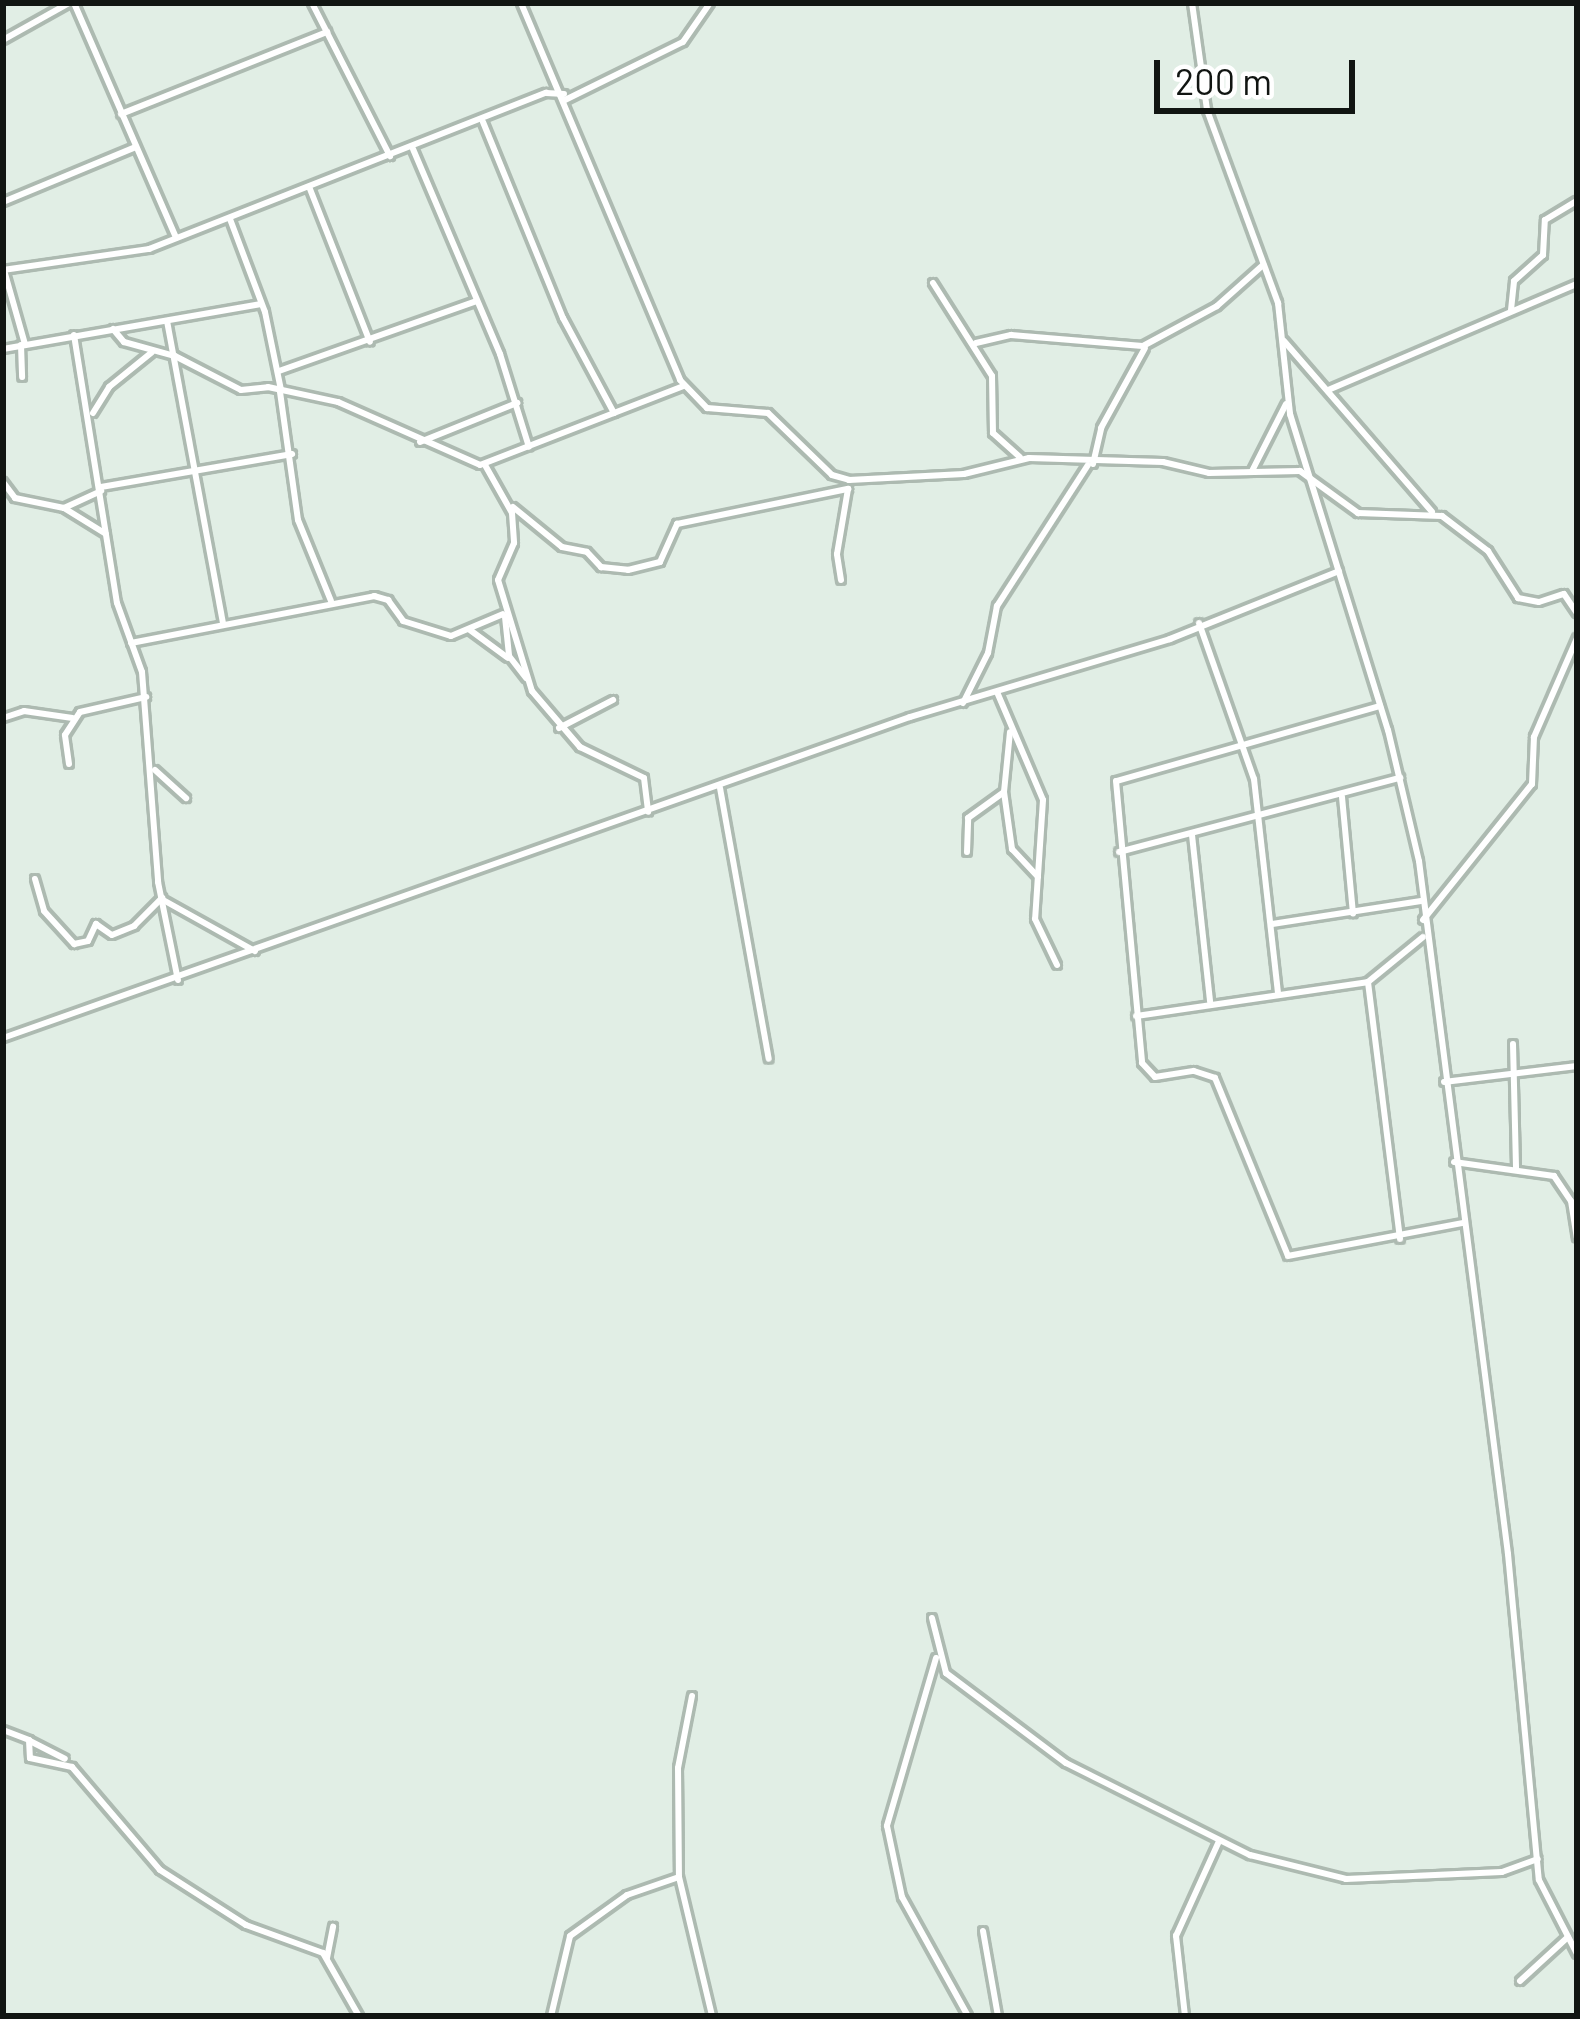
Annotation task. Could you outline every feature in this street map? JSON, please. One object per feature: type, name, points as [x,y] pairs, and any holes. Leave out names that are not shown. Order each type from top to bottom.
[{"type":"street","points":[[3,40],[71,3],[176,238]]},
{"type":"street","points":[[312,3],[390,156]]},
{"type":"street","points":[[521,3],[684,386],[713,411],[768,413],[832,475],[852,480],[964,474],[1024,458],[1312,475],[1358,513],[1433,513]]},
{"type":"street","points":[[22,377],[23,344],[4,270],[119,257],[310,189],[546,94],[564,97],[683,42],[710,3]]},
{"type":"street","points":[[1192,3],[1207,110],[1263,265],[1282,339],[1287,401],[1400,777],[1463,1223],[1542,1887],[1577,1954]]},
{"type":"street","points":[[121,114],[327,32]]},
{"type":"street","points":[[483,122],[563,318],[614,412]]},
{"type":"street","points":[[3,202],[136,146]]},
{"type":"street","points":[[413,149],[517,403],[530,448]]},
{"type":"street","points":[[310,189],[370,342]]},
{"type":"street","points":[[1511,310],[1514,281],[1543,255],[1545,220],[1577,201]]},
{"type":"street","points":[[230,219],[279,371],[298,520],[322,594],[334,603]]},
{"type":"street","points":[[976,344],[1011,335],[1147,344],[1217,306],[1263,265]]},
{"type":"street","points":[[933,283],[976,344],[994,381],[993,433],[1024,458]]},
{"type":"street","points":[[1328,390],[1577,284]]},
{"type":"street","points":[[279,371],[477,301]]},
{"type":"street","points":[[3,349],[261,304]]},
{"type":"street","points":[[167,321],[223,623]]},
{"type":"street","points":[[113,329],[124,342],[176,356],[241,390],[280,390],[338,402],[420,442],[485,465],[510,504],[562,547],[587,552],[601,567],[628,570],[659,563],[677,524],[848,489]]},
{"type":"street","points":[[74,335],[92,414],[106,533],[146,698],[164,898],[178,980]]},
{"type":"street","points":[[1282,339],[1433,513],[1480,542],[1518,598],[1539,602],[1564,594],[1577,614]]},
{"type":"street","points":[[963,703],[988,652],[997,606],[1091,464],[1101,428],[1147,344]]},
{"type":"street","points":[[92,414],[109,387],[152,352]]},
{"type":"street","points":[[485,465],[684,386]]},
{"type":"street","points":[[1252,471],[1287,401]]},
{"type":"street","points":[[420,442],[517,403]]},
{"type":"street","points":[[64,508],[101,489],[293,454]]},
{"type":"street","points":[[842,580],[837,554],[852,480]]},
{"type":"street","points":[[3,482],[15,498],[64,508],[106,533]]},
{"type":"street","points":[[510,504],[515,539],[498,580],[511,659]]},
{"type":"street","points":[[3,1038],[1339,572]]},
{"type":"street","points":[[131,643],[383,596],[403,621],[437,634],[470,631],[504,615]]},
{"type":"street","points":[[504,615],[521,644],[526,678]]},
{"type":"street","points":[[1199,623],[1245,746],[1261,819],[1278,993]]},
{"type":"street","points":[[470,631],[511,659],[559,728],[644,778],[648,812]]},
{"type":"street","points":[[1423,920],[1532,784],[1534,737],[1577,638]]},
{"type":"street","points":[[997,692],[1043,800],[1035,919],[1057,965]]},
{"type":"street","points":[[3,718],[24,711],[55,722],[146,698]]},
{"type":"street","points":[[559,728],[614,700]]},
{"type":"street","points":[[1381,706],[1120,777],[1113,795],[1136,1016],[1148,1075],[1206,1072],[1219,1084],[1288,1256],[1400,1239],[1463,1223]]},
{"type":"street","points":[[69,764],[65,735],[75,717]]},
{"type":"street","points":[[1011,728],[1004,792],[1012,849],[1038,878]]},
{"type":"street","points":[[155,770],[186,798]]},
{"type":"street","points":[[1119,852],[1261,819],[1400,777]]},
{"type":"street","points":[[720,788],[769,1059]]},
{"type":"street","points":[[967,852],[968,818],[1004,792]]},
{"type":"street","points":[[1342,797],[1353,914]]},
{"type":"street","points":[[1192,835],[1210,1002]]},
{"type":"street","points":[[35,879],[44,910],[74,944],[88,940],[97,924],[112,935],[134,926],[164,898]]},
{"type":"street","points":[[164,898],[255,951]]},
{"type":"street","points":[[1272,924],[1421,901]]},
{"type":"street","points":[[1136,1016],[1368,982],[1424,937]]},
{"type":"street","points":[[1368,982],[1400,1239]]},
{"type":"street","points":[[1514,1044],[1508,1076],[1516,1169]]},
{"type":"street","points":[[1443,1082],[1577,1066]]},
{"type":"street","points":[[1454,1162],[1516,1169],[1562,1184],[1577,1238]]},
{"type":"street","points":[[932,1618],[946,1673],[1084,1775],[1219,1840],[1346,1879],[1502,1872],[1538,1859]]},
{"type":"street","points":[[938,1656],[887,1826],[902,1897],[968,2016]]},
{"type":"street","points":[[692,1696],[678,1768],[679,1877],[712,2016]]},
{"type":"street","points":[[3,1730],[50,1745],[160,1870],[246,1925],[327,1958],[359,2016]]},
{"type":"street","points":[[30,1741],[30,1758],[66,1762]]},
{"type":"street","points":[[1185,2016],[1176,1936],[1219,1840]]},
{"type":"street","points":[[551,2016],[570,1936],[627,1895],[679,1877]]},
{"type":"street","points":[[327,1958],[333,1928]]},
{"type":"street","points":[[983,1931],[998,2016]]},
{"type":"street","points":[[1520,1981],[1568,1937]]}]
